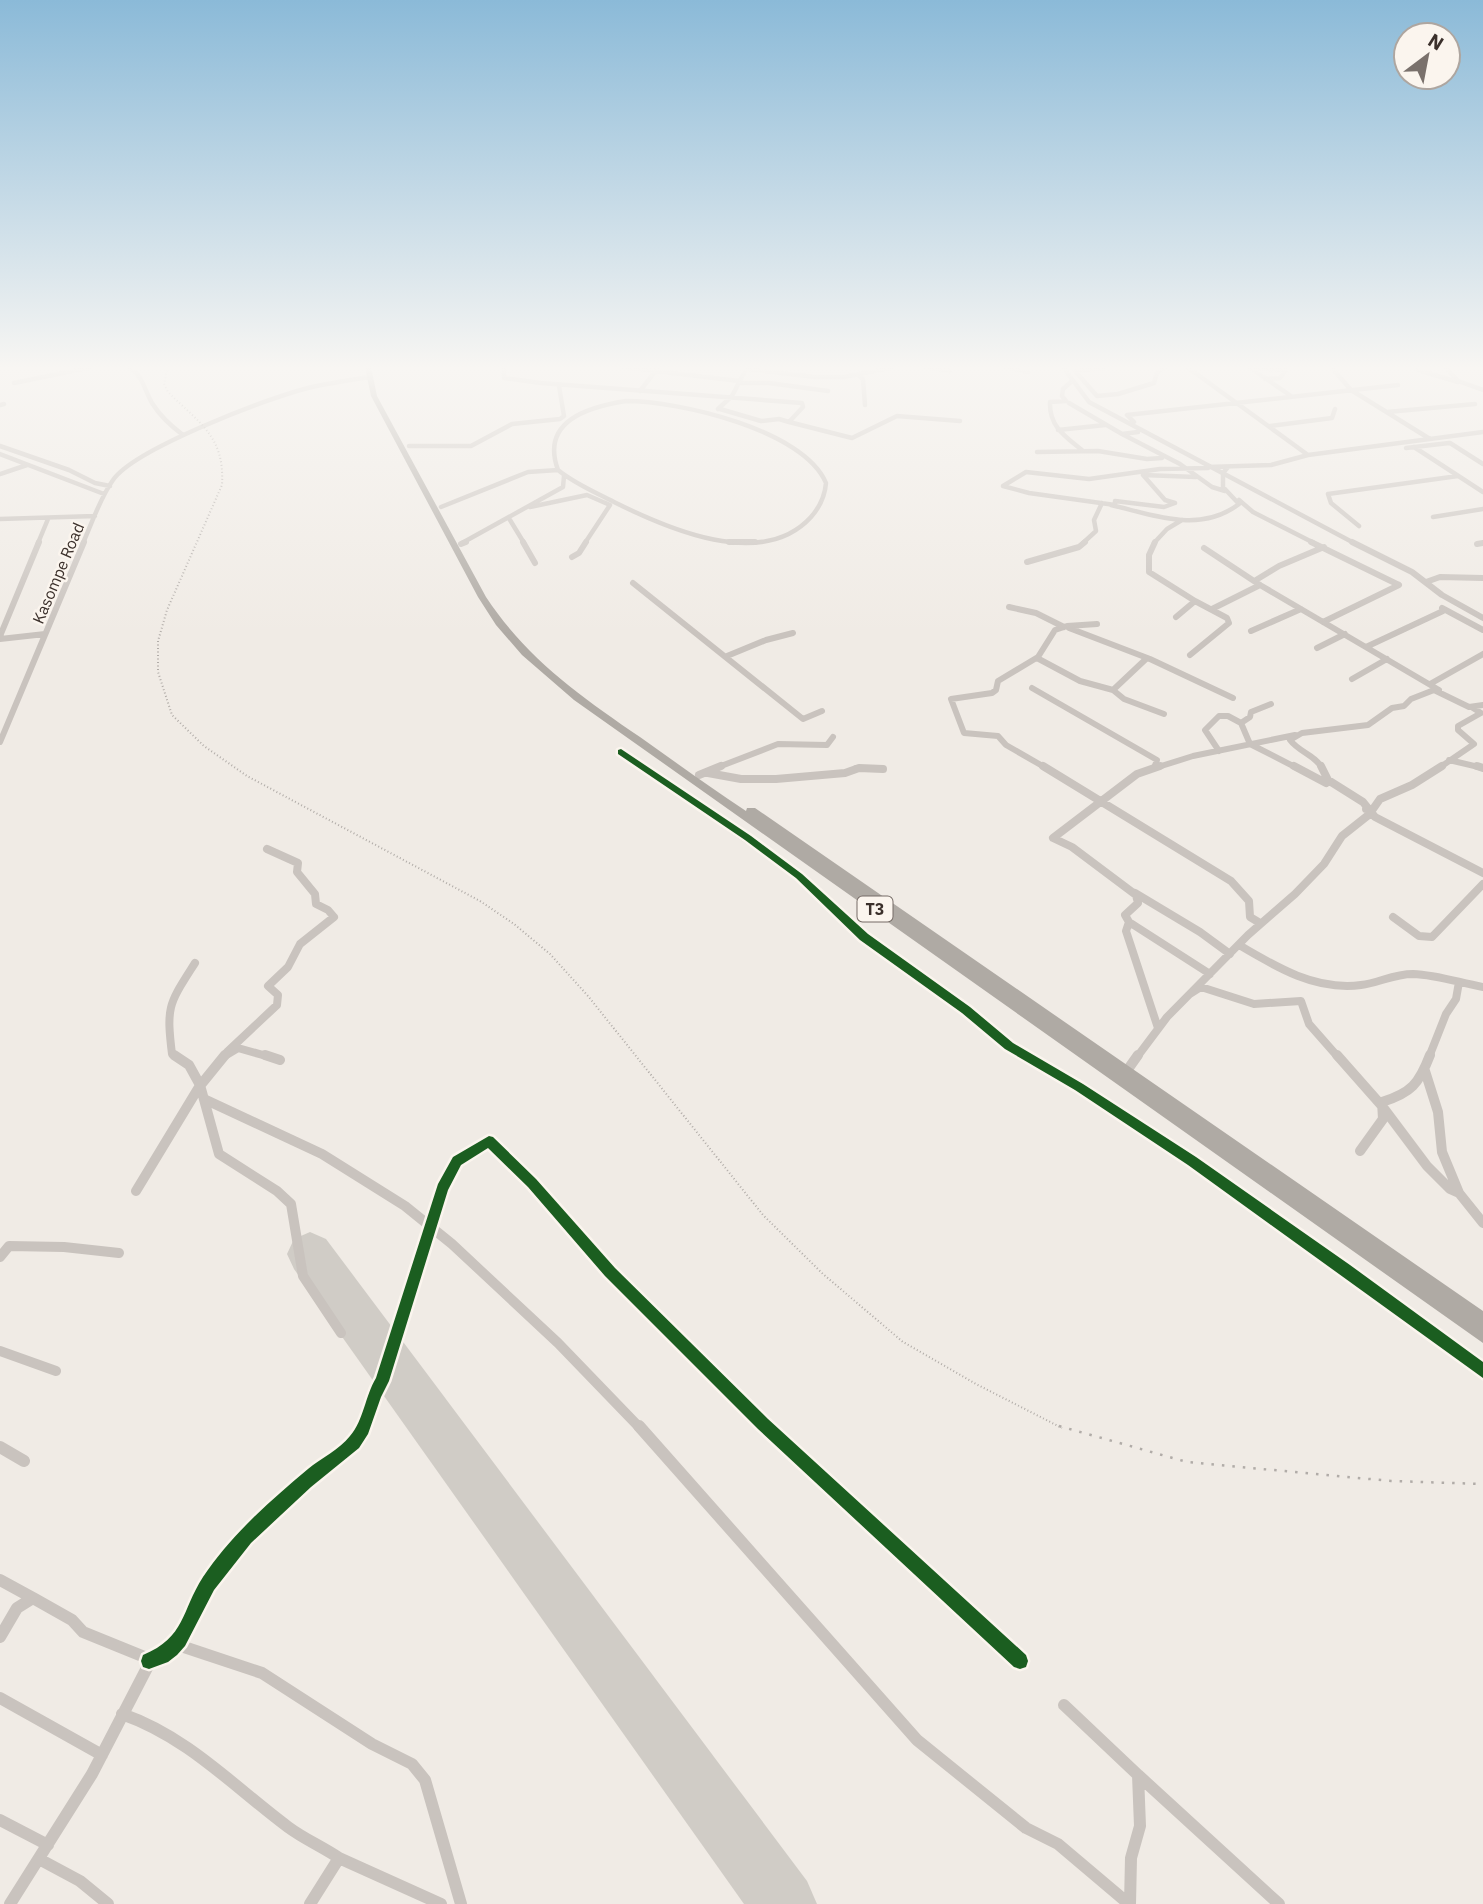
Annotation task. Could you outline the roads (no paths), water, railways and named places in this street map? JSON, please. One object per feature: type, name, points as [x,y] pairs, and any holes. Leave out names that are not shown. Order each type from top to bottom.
[{"type":"highway","name":"T3","points":[[406,456],[482,597],[499,623],[542,669],[577,698],[1483,1335]]},
{"type":"highway","name":"T3","points":[[414,456],[490,596],[527,644],[578,689],[704,774],[1483,1321]]},
{"type":"street","points":[[5,456],[104,494]]},
{"type":"street","points":[[28,456],[69,470],[95,483],[110,485]]},
{"type":"street","name":"Kasompe Road","points":[[0,742],[104,494],[130,463],[144,456]]},
{"type":"street","points":[[555,456],[558,470],[564,476],[684,532],[713,541],[743,543],[770,540],[805,524],[817,511],[826,482],[822,475],[797,456]]},
{"type":"street","points":[[1127,456],[1162,456],[1225,491],[1253,512],[1399,585],[1323,622]]},
{"type":"street","points":[[1180,456],[1208,468]]},
{"type":"street","points":[[1185,456],[1342,535],[1364,550],[1412,572],[1442,595],[1483,618]]},
{"type":"street","points":[[1182,466],[1249,468],[1283,463],[1305,456]]},
{"type":"street","points":[[1427,456],[1483,492]]},
{"type":"street","points":[[0,474],[27,464]]},
{"type":"street","points":[[1143,475],[1163,494],[1165,500],[1175,503],[1165,508],[1128,499],[1115,501],[1115,505],[1022,492],[1003,486],[1026,472],[1085,479],[1200,466]]},
{"type":"street","points":[[1225,491],[1223,476],[1228,467]]},
{"type":"street","points":[[1199,478],[1208,468]]},
{"type":"street","points":[[441,507],[527,472],[558,470]]},
{"type":"street","points":[[1133,472],[1199,478]]},
{"type":"street","points":[[461,544],[510,520],[563,487],[564,476]]},
{"type":"street","points":[[1359,526],[1331,503],[1328,494],[1458,476]]},
{"type":"street","points":[[530,507],[587,495],[610,505],[579,553],[572,557]]},
{"type":"street","points":[[1103,503],[1182,520],[1210,519],[1236,508],[1240,504],[1238,499]]},
{"type":"street","points":[[1027,562],[1082,545],[1096,531],[1093,521],[1103,503]]},
{"type":"street","points":[[1433,517],[1483,509]]},
{"type":"street","points":[[0,519],[94,516]]},
{"type":"street","points":[[45,634],[0,638],[48,519]]},
{"type":"street","points":[[510,520],[535,563]]},
{"type":"street","points":[[1182,520],[1172,525],[1152,544],[1148,552],[1148,569],[1153,576],[1227,618],[1229,622],[1190,655]]},
{"type":"street","points":[[1212,609],[1258,583],[1279,566],[1324,547]]},
{"type":"street","points":[[1126,1072],[1158,1028],[1260,923],[1296,894],[1324,864],[1342,836],[1373,809],[1380,799],[1412,786],[1474,744],[1458,730],[1458,726],[1481,713],[1301,609],[1204,548]]},
{"type":"street","points":[[1426,582],[1440,577],[1483,578]]},
{"type":"street","points":[[633,583],[803,719],[822,711]]},
{"type":"street","points":[[1176,617],[1195,601]]},
{"type":"street","points":[[1009,607],[1036,613],[1080,634],[1147,658],[1233,698]]},
{"type":"street","points":[[1251,631],[1301,609]]},
{"type":"street","points":[[1366,647],[1443,610],[1483,630]]},
{"type":"street","points":[[1097,624],[1065,626],[1055,630],[1037,657],[998,681],[996,690],[992,693],[951,699],[964,733],[998,736],[1006,744],[1101,799],[1231,881],[1249,901],[1249,916],[1260,923]]},
{"type":"street","points":[[727,656],[766,640],[793,633]]},
{"type":"street","points":[[1317,648],[1345,634]]},
{"type":"street","points":[[1430,684],[1483,654]]},
{"type":"street","points":[[1037,657],[1080,681],[1113,690],[1124,699],[1164,715]]},
{"type":"street","points":[[1113,690],[1147,658]]},
{"type":"street","points":[[1352,679],[1387,659]]},
{"type":"street","points":[[1032,688],[1157,760],[1154,768]]},
{"type":"street","points":[[1230,954],[1165,910],[1129,890],[1072,846],[1054,838],[1058,831],[1137,774],[1154,768],[1250,744],[1368,725],[1392,708],[1404,706],[1411,699],[1434,690],[1470,707],[1483,705]]},
{"type":"street","points":[[1241,723],[1251,717],[1251,712],[1271,704]]},
{"type":"street","points":[[1219,751],[1205,730],[1219,716],[1228,716],[1241,723],[1250,744],[1312,775],[1369,812],[1483,873]]},
{"type":"street","points":[[1295,735],[1290,740],[1295,747],[1318,761],[1324,776],[1363,802],[1369,812]]},
{"type":"street","points":[[704,774],[778,744],[827,745],[833,737]]},
{"type":"street","points":[[621,752],[789,869],[846,917],[864,937],[966,1010],[1009,1046],[1079,1087],[1192,1161],[1483,1371]]},
{"type":"street","points":[[1449,760],[1483,768]]},
{"type":"street","points":[[704,774],[804,779],[845,774],[849,770],[864,767],[883,769]]},
{"type":"street","points":[[136,1191],[162,1143],[200,1085],[227,1052],[277,1005],[278,995],[268,986],[288,967],[300,944],[334,917],[328,909],[316,904],[315,894],[297,872],[298,863],[267,849]]},
{"type":"street","points":[[1393,917],[1419,936],[1432,937],[1483,884]]},
{"type":"street","points":[[1129,890],[1139,901],[1125,915],[1129,922],[1210,974]]},
{"type":"street","points":[[1129,922],[1126,931],[1158,1028]]},
{"type":"street","points":[[1239,945],[1283,972],[1330,985],[1367,985],[1378,979],[1425,974],[1483,987]]},
{"type":"street","points":[[195,963],[171,1002],[168,1021],[172,1054],[189,1065],[200,1085],[219,1154],[277,1191],[290,1205],[303,1276],[341,1333]]},
{"type":"street","points":[[1360,1151],[1363,1143],[1374,1135],[1384,1118],[1382,1102],[1407,1094],[1425,1071],[1442,1022],[1457,999],[1458,982]]},
{"type":"street","points":[[1190,994],[1201,988],[1254,1004],[1301,1001],[1309,1024],[1382,1106],[1421,1154],[1427,1166],[1450,1189],[1459,1192]]},
{"type":"street","points":[[227,1052],[238,1048],[280,1060]]},
{"type":"street","points":[[1425,1071],[1438,1112],[1441,1153],[1459,1192],[1483,1223]]},
{"type":"street","points":[[204,1099],[263,1123],[346,1167],[431,1226],[567,1349],[656,1445],[682,1478],[917,1740],[1026,1828],[1058,1844],[1130,1904]]},
{"type":"street","points":[[0,1580],[72,1620],[83,1632],[149,1661],[162,1658],[178,1645],[208,1584],[260,1523],[362,1435],[448,1174],[457,1161],[489,1141],[532,1183],[610,1272],[763,1424],[1020,1661]]},
{"type":"street","points":[[0,1257],[9,1246],[64,1247],[118,1254]]},
{"type":"street","points":[[0,1351],[55,1371]]},
{"type":"street","points":[[0,1447],[24,1461]]},
{"type":"street","points":[[0,1637],[19,1605],[26,1599],[33,1598]]},
{"type":"street","points":[[178,1645],[262,1673],[372,1744],[412,1764],[425,1780],[461,1904]]},
{"type":"street","points":[[10,1904],[102,1755],[149,1661]]},
{"type":"street","points":[[0,1698],[102,1755]]},
{"type":"street","points":[[1064,1705],[1279,1904]]},
{"type":"street","points":[[122,1714],[150,1724],[207,1760],[288,1827],[339,1858],[441,1904]]},
{"type":"street","points":[[1130,1904],[1131,1858],[1140,1826],[1138,1775]]},
{"type":"street","points":[[0,1820],[48,1845]]},
{"type":"street","points":[[310,1904],[339,1858]]},
{"type":"street","points":[[39,1859],[80,1881],[108,1904]]},
{"type":"railway","points":[[219,456],[222,485],[167,610],[158,641],[158,672],[172,715],[204,746],[247,776],[480,901],[514,924],[550,954],[588,996],[763,1215],[823,1274],[903,1342],[976,1384],[1062,1428]]},
{"type":"railway","points":[[1059,1426],[1187,1462],[1391,1481],[1483,1484]]}]
